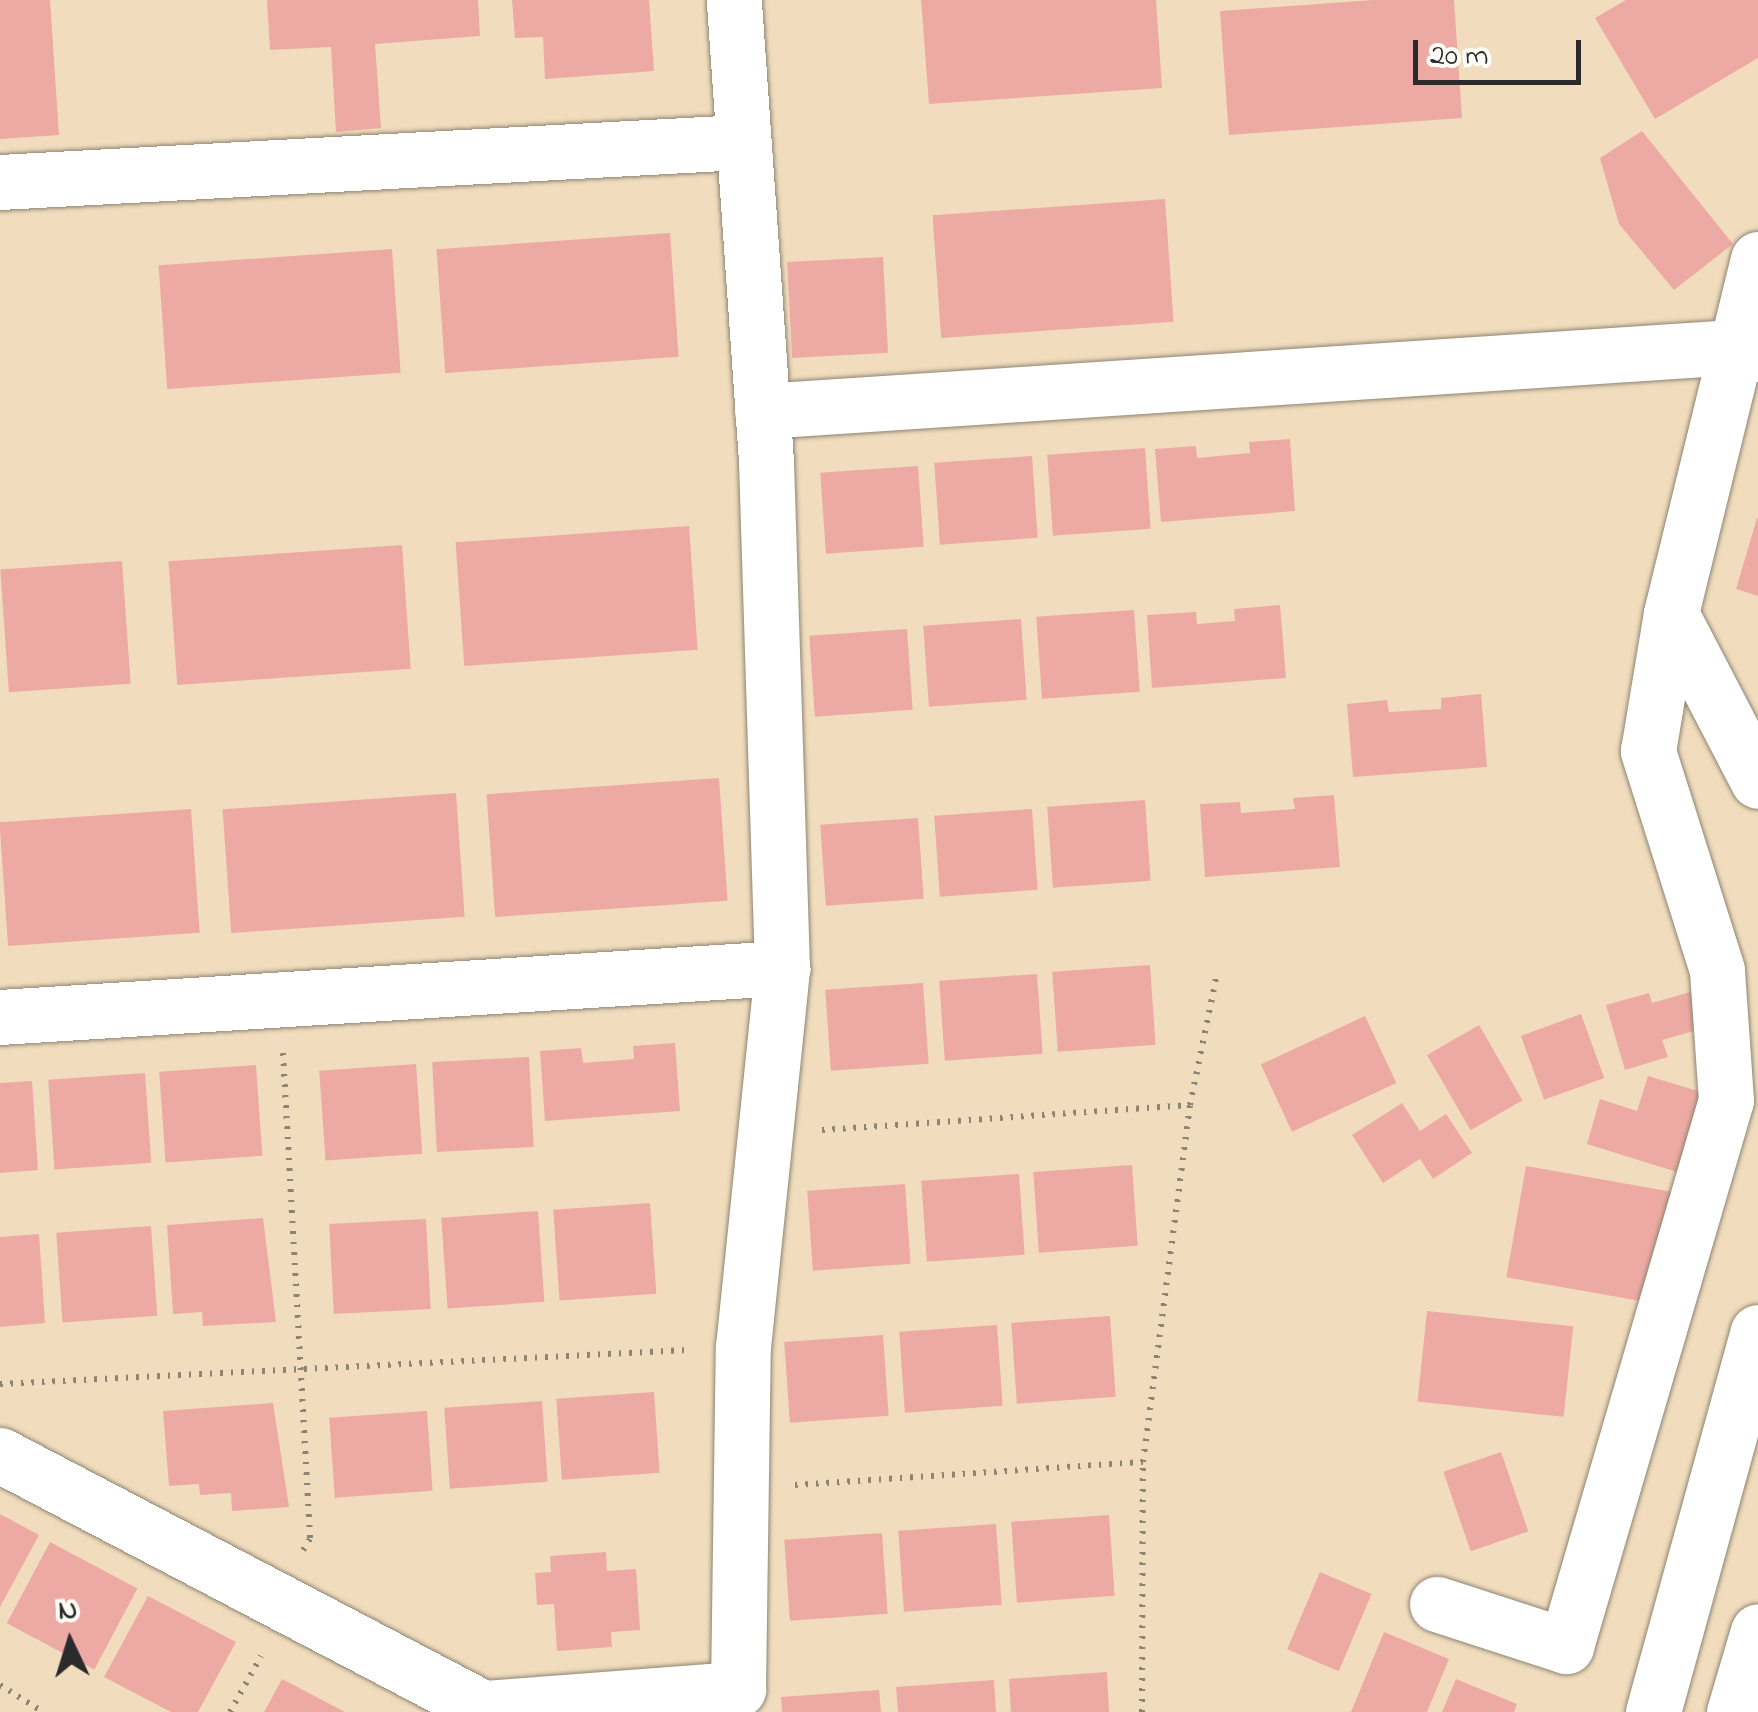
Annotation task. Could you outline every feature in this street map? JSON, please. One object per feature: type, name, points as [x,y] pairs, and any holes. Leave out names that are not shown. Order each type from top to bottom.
[{"type":"street","points":[[0,1455],[280,1606],[483,1708],[738,1689],[743,1347],[782,968],[762,411],[734,0]]},
{"type":"street","points":[[0,182],[742,142]]},
{"type":"street","points":[[1437,1604],[1566,1646],[1726,1100],[1716,970],[1648,750],[1672,614],[1746,351],[1758,259]]},
{"type":"street","points":[[762,411],[1746,351]]},
{"type":"street","points":[[1672,614],[1758,781]]},
{"type":"street","points":[[0,1017],[782,968]]},
{"type":"street","points":[[1653,1712],[1758,1332]]},
{"type":"street","points":[[1734,1712],[1758,1630]]},
{"type":"path","points":[[1142,1712],[1143,1462],[1190,1105],[1216,978]]},
{"type":"path","points":[[230,1712],[310,1539],[280,1002]]},
{"type":"path","points":[[763,1134],[1190,1105]]},
{"type":"path","points":[[0,1384],[743,1347]]},
{"type":"path","points":[[741,1488],[1143,1462]]},
{"type":"path","points":[[0,1685],[43,1712]]},
{"type":"building","points":[[0,0],[50,0],[59,135],[0,139]]},
{"type":"building","points":[[267,0],[478,0],[480,36],[375,44],[381,128],[336,132],[331,47],[270,50]]},
{"type":"building","points":[[512,0],[649,0],[654,71],[545,79],[543,37],[515,38]]},
{"type":"building","points":[[921,0],[1156,0],[1162,88],[929,104]]},
{"type":"building","points":[[1373,0],[1454,0],[1462,118],[1229,135],[1220,11]]},
{"type":"building","points":[[1626,0],[1758,0],[1758,58],[1655,119],[1595,18]]},
{"type":"building","points":[[1642,131],[1733,244],[1674,290],[1619,224],[1600,158]]},
{"type":"building","points":[[1165,199],[1174,322],[941,338],[933,215]]},
{"type":"building","points":[[670,233],[679,357],[445,373],[437,249]]},
{"type":"building","points":[[392,249],[401,373],[167,389],[159,265]]},
{"type":"building","points":[[883,257],[888,353],[792,358],[787,262]]},
{"type":"building","points":[[1290,439],[1295,511],[1161,522],[1155,449],[1196,446],[1197,458],[1250,453],[1249,442]]},
{"type":"building","points":[[1145,448],[1151,529],[1053,536],[1047,455]]},
{"type":"building","points":[[1032,456],[1038,538],[940,545],[934,463]]},
{"type":"building","points":[[918,466],[924,547],[826,554],[820,473]]},
{"type":"building","points":[[1758,518],[1758,596],[1736,589]]},
{"type":"building","points":[[689,526],[698,650],[464,666],[456,542]]},
{"type":"building","points":[[402,545],[411,669],[177,685],[169,561]]},
{"type":"building","points":[[122,561],[131,684],[9,692],[0,570]]},
{"type":"building","points":[[1280,605],[1286,678],[1152,688],[1147,615],[1196,612],[1197,624],[1235,621],[1234,609]]},
{"type":"building","points":[[1134,610],[1140,692],[1042,699],[1036,617]]},
{"type":"building","points":[[1021,619],[1027,700],[929,707],[923,626]]},
{"type":"building","points":[[907,629],[913,710],[815,717],[809,636]]},
{"type":"building","points":[[1481,694],[1487,767],[1353,777],[1347,704],[1387,700],[1389,712],[1441,709],[1441,698]]},
{"type":"building","points":[[719,778],[728,901],[495,917],[487,794]]},
{"type":"building","points":[[456,793],[465,917],[231,933],[223,809]]},
{"type":"building","points":[[1334,795],[1340,867],[1205,877],[1200,804],[1240,802],[1241,813],[1295,809],[1293,798]]},
{"type":"building","points":[[1145,800],[1151,881],[1053,888],[1047,807]]},
{"type":"building","points":[[191,809],[200,933],[8,946],[0,822]]},
{"type":"building","points":[[1032,809],[1038,890],[940,897],[934,816]]},
{"type":"building","points":[[918,818],[924,899],[826,906],[820,825]]},
{"type":"building","points":[[1150,965],[1156,1045],[1058,1052],[1052,972]]},
{"type":"building","points":[[1037,974],[1043,1054],[945,1061],[939,981]]},
{"type":"building","points":[[923,983],[929,1064],[831,1071],[825,990]]},
{"type":"building","points":[[1690,992],[1701,1029],[1662,1040],[1668,1057],[1625,1070],[1606,1005],[1649,993],[1652,1003]]},
{"type":"building","points":[[1581,1014],[1604,1078],[1544,1100],[1521,1036]]},
{"type":"building","points":[[1365,1016],[1396,1083],[1292,1132],[1261,1065]]},
{"type":"building","points":[[1479,1025],[1522,1100],[1471,1130],[1427,1055]]},
{"type":"building","points":[[675,1043],[680,1111],[545,1121],[540,1051],[581,1048],[583,1063],[634,1059],[633,1046]]},
{"type":"building","points":[[529,1057],[534,1147],[437,1152],[432,1062]]},
{"type":"building","points":[[416,1064],[422,1154],[326,1161],[319,1071]]},
{"type":"building","points":[[256,1065],[262,1156],[166,1163],[159,1072]]},
{"type":"building","points":[[145,1073],[151,1163],[55,1170],[48,1080]]},
{"type":"building","points":[[1648,1076],[1701,1092],[1677,1172],[1587,1144],[1600,1099],[1637,1111]]},
{"type":"building","points":[[32,1081],[38,1170],[0,1173],[0,1083]]},
{"type":"building","points":[[1402,1103],[1420,1131],[1446,1114],[1472,1153],[1433,1179],[1420,1159],[1383,1183],[1352,1135]]},
{"type":"building","points":[[1132,1165],[1138,1246],[1039,1253],[1033,1172]]},
{"type":"building","points":[[1526,1166],[1672,1192],[1652,1303],[1506,1277]]},
{"type":"building","points":[[1019,1174],[1025,1255],[927,1262],[921,1181]]},
{"type":"building","points":[[905,1184],[911,1264],[813,1271],[807,1191]]},
{"type":"building","points":[[650,1203],[656,1294],[560,1301],[553,1210]]},
{"type":"building","points":[[538,1211],[544,1302],[448,1309],[441,1218]]},
{"type":"building","points":[[263,1218],[276,1322],[203,1326],[202,1312],[173,1314],[167,1225]]},
{"type":"building","points":[[426,1219],[431,1309],[334,1314],[329,1224]]},
{"type":"building","points":[[151,1226],[157,1316],[63,1322],[56,1233]]},
{"type":"building","points":[[39,1234],[45,1323],[0,1327],[0,1237]]},
{"type":"building","points":[[1427,1311],[1573,1326],[1564,1417],[1417,1402]]},
{"type":"building","points":[[1110,1316],[1116,1397],[1017,1404],[1011,1323]]},
{"type":"building","points":[[997,1325],[1003,1406],[905,1413],[899,1332]]},
{"type":"building","points":[[883,1335],[889,1416],[790,1423],[784,1342]]},
{"type":"building","points":[[654,1392],[660,1473],[562,1480],[556,1399]]},
{"type":"building","points":[[542,1401],[548,1482],[450,1489],[444,1408]]},
{"type":"building","points":[[273,1403],[289,1507],[232,1511],[231,1493],[200,1495],[199,1484],[169,1486],[163,1411]]},
{"type":"building","points":[[427,1411],[433,1491],[335,1498],[329,1418]]},
{"type":"building","points":[[1501,1452],[1528,1531],[1471,1551],[1443,1472]]},
{"type":"building","points":[[0,1514],[39,1535],[0,1607]]},
{"type":"building","points":[[1109,1515],[1115,1596],[1017,1603],[1011,1522]]},
{"type":"building","points":[[996,1524],[1002,1605],[904,1612],[898,1531]]},
{"type":"building","points":[[882,1533],[888,1614],[790,1621],[784,1540]]},
{"type":"building","points":[[50,1542],[137,1588],[94,1670],[7,1623]]},
{"type":"building","points":[[606,1552],[607,1571],[636,1569],[640,1630],[611,1632],[612,1647],[557,1651],[554,1604],[537,1605],[535,1573],[551,1572],[550,1556]]},
{"type":"building","points":[[1320,1572],[1372,1594],[1339,1671],[1287,1649]]},
{"type":"building","points":[[148,1596],[236,1642],[198,1712],[171,1712],[104,1677]]},
{"type":"building","points":[[1384,1632],[1449,1659],[1427,1712],[1351,1712]]},
{"type":"building","points":[[1107,1672],[1109,1712],[1011,1712],[1009,1679]]},
{"type":"building","points":[[282,1679],[345,1712],[264,1712]]},
{"type":"building","points":[[1456,1679],[1517,1704],[1514,1712],[1442,1712]]},
{"type":"building","points":[[994,1680],[996,1712],[898,1712],[896,1687]]},
{"type":"building","points":[[879,1690],[881,1712],[782,1712],[781,1697]]}]
